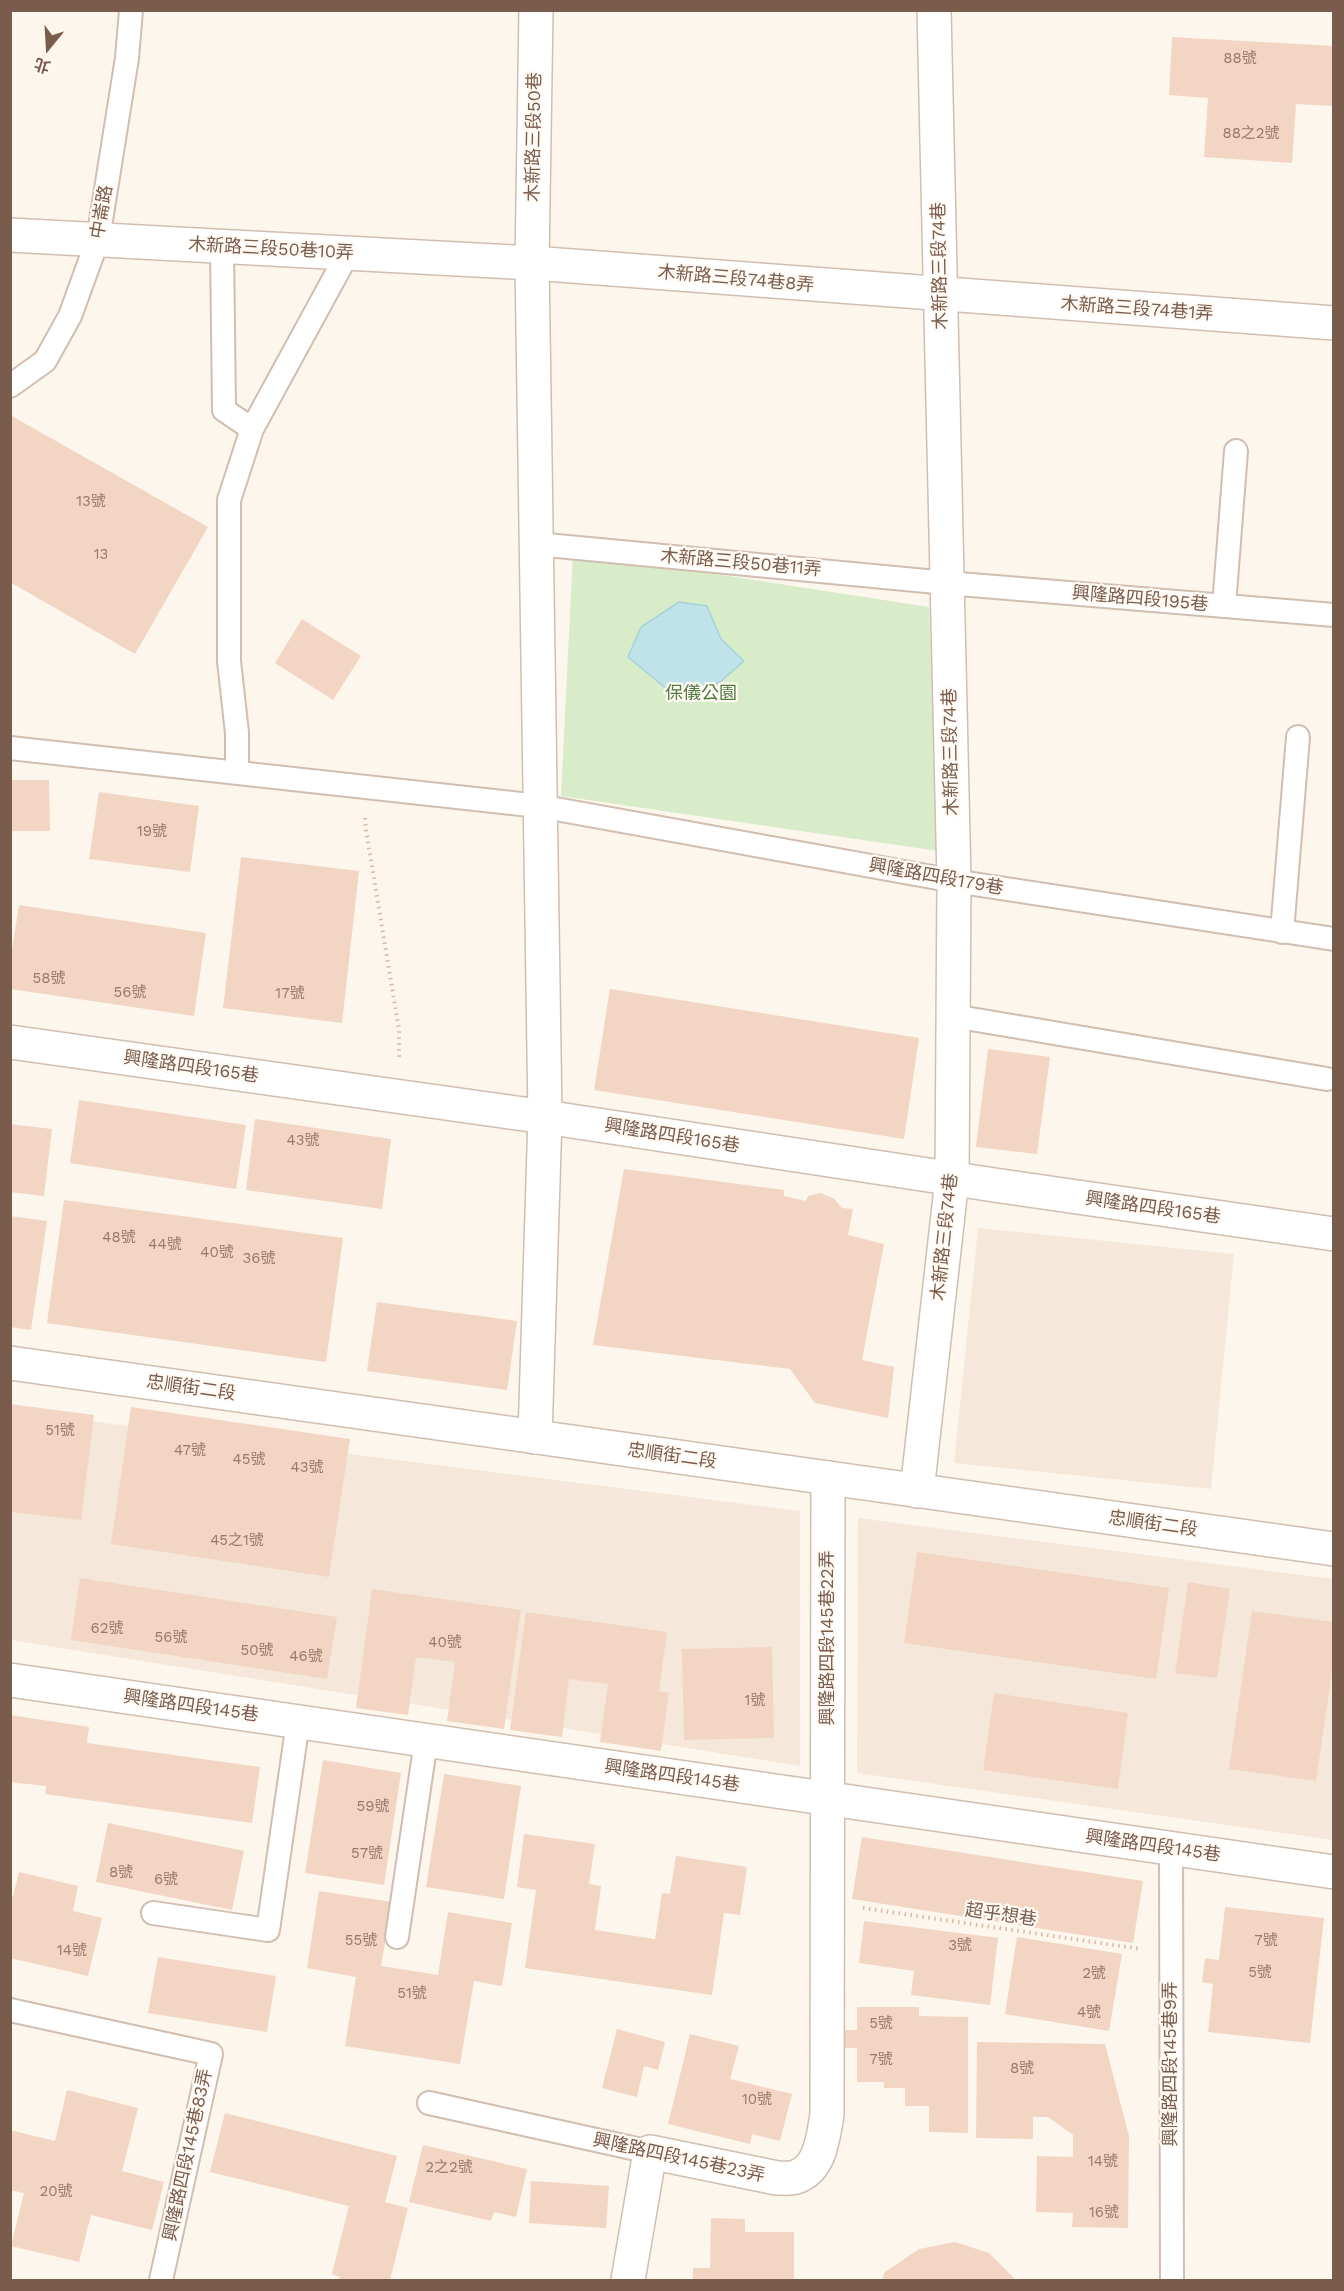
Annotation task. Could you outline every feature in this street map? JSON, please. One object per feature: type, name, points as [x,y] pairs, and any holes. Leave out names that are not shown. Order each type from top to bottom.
[{"type":"street","name":"木新路三段50巷","points":[[536,10],[532,263],[545,1117],[536,1437]]},
{"type":"street","name":"木新路三段74巷","points":[[917,1491],[952,1179],[954,881],[934,10]]},
{"type":"street","name":"木新路三段50巷10弄","points":[[10,235],[532,263]]},
{"type":"street","name":"木新路三段74巷8弄","points":[[532,263],[941,296]]},
{"type":"street","name":"木新路三段74巷1弄","points":[[941,296],[1334,323]]},
{"type":"street","name":"興隆路四段165巷","points":[[10,1042],[545,1117],[1334,1234]]},
{"type":"street","name":"忠順街二段","points":[[10,1363],[1334,1549]]},
{"type":"street","name":"興隆路四段145巷22弄","points":[[828,1478],[828,1798]]},
{"type":"street","name":"興隆路四段145巷","points":[[10,1680],[1334,1872]]},
{"type":"street","name":"興隆路四段145巷23弄","points":[[650,2152],[777,2178],[796,2177],[812,2167],[822,2147],[827,2115],[828,1798]]},
{"type":"street","points":[[628,2280],[650,2152]]},
{"type":"lane","name":"中崙路","points":[[10,386],[45,361],[70,316],[98,239],[127,58],[130,21]]},
{"type":"lane","points":[[222,246],[224,410],[252,429]]},
{"type":"lane","points":[[237,773],[237,733],[229,661],[229,500],[252,429],[348,253]]},
{"type":"lane","points":[[1224,606],[1236,451]]},
{"type":"lane","name":"木新路三段50巷11弄","points":[[536,544],[947,583]]},
{"type":"lane","name":"興隆路四段195巷","points":[[947,583],[1334,615]]},
{"type":"lane","points":[[1282,932],[1298,737]]},
{"type":"lane","name":"興隆路四段179巷","points":[[10,748],[539,806],[954,881],[1334,939]]},
{"type":"lane","points":[[953,1016],[1327,1079]]},
{"type":"lane","points":[[153,1913],[268,1930],[298,1722]]},
{"type":"lane","points":[[397,1937],[426,1741]]},
{"type":"lane","name":"興隆路四段145巷9弄","points":[[1171,1848],[1172,2280]]},
{"type":"lane","name":"興隆路四段145巷83弄","points":[[10,2010],[210,2054],[161,2280]]},
{"type":"lane","name":"興隆路四段145巷23弄","points":[[429,2103],[650,2152]]},
{"type":"path","points":[[364,787],[366,830],[399,1030],[399,1096]]},
{"type":"path","name":"超乎想巷","points":[[827,1903],[1171,1953]]},
{"type":"shaded area","points":[[978,1228],[1234,1254],[1211,1489],[954,1463]]},
{"type":"shaded area","points":[[10,1411],[800,1511],[800,1766],[11,1640]]},
{"type":"shaded area","points":[[858,1518],[1333,1579],[1333,1840],[857,1773]]},
{"type":"green space","name":"保儀公園","points":[[573,552],[929,607],[938,851],[561,796]]},
{"type":"water","points":[[679,602],[707,606],[721,639],[744,661],[720,682],[680,700],[628,657],[641,627]]},
{"type":"building","points":[[1172,37],[1334,46],[1334,106],[1296,104],[1292,163],[1204,157],[1208,98],[1169,95]]},
{"type":"building","points":[[10,415],[208,527],[135,654],[10,582]]},
{"type":"building","points":[[302,619],[361,656],[333,700],[275,663]]},
{"type":"building","points":[[10,780],[49,780],[50,831],[10,831]]},
{"type":"building","points":[[99,792],[199,806],[190,872],[89,859]]},
{"type":"building","points":[[241,857],[359,871],[342,1023],[223,1008]]},
{"type":"building","points":[[19,905],[206,933],[194,1016],[10,989],[10,962]]},
{"type":"building","points":[[610,989],[919,1038],[904,1139],[594,1090]]},
{"type":"building","points":[[988,1049],[1050,1057],[1037,1154],[976,1147]]},
{"type":"building","points":[[79,1100],[246,1125],[236,1189],[70,1163]]},
{"type":"building","points":[[255,1119],[391,1139],[382,1209],[246,1190]]},
{"type":"building","points":[[10,1124],[52,1129],[44,1196],[10,1192]]},
{"type":"building","points":[[624,1169],[784,1190],[784,1196],[806,1201],[808,1196],[820,1193],[833,1198],[842,1208],[853,1209],[848,1235],[884,1244],[862,1360],[894,1367],[888,1418],[815,1403],[790,1369],[593,1345]]},
{"type":"building","points":[[64,1200],[343,1238],[326,1362],[47,1323]]},
{"type":"building","points":[[10,1216],[47,1221],[31,1330],[10,1327]]},
{"type":"building","points":[[377,1302],[517,1321],[507,1390],[367,1371]]},
{"type":"building","points":[[10,1404],[94,1415],[81,1520],[10,1512]]},
{"type":"building","points":[[131,1407],[350,1439],[329,1577],[111,1544]]},
{"type":"building","points":[[917,1552],[1169,1588],[1156,1679],[904,1643]]},
{"type":"building","points":[[80,1578],[337,1617],[327,1679],[71,1640]]},
{"type":"building","points":[[1188,1582],[1230,1589],[1217,1678],[1175,1673]]},
{"type":"building","points":[[372,1589],[521,1610],[504,1729],[447,1721],[455,1662],[416,1657],[408,1715],[356,1708]]},
{"type":"building","points":[[1252,1611],[1334,1622],[1334,1658],[1316,1781],[1229,1769]]},
{"type":"building","points":[[526,1612],[667,1632],[659,1691],[669,1693],[661,1751],[600,1742],[608,1684],[569,1679],[562,1737],[510,1730]]},
{"type":"building","points":[[772,1647],[774,1738],[684,1740],[682,1649]]},
{"type":"building","points":[[994,1693],[1128,1713],[1118,1789],[983,1770]]},
{"type":"building","points":[[10,1715],[89,1727],[87,1743],[260,1767],[252,1823],[45,1794],[46,1786],[10,1782]]},
{"type":"building","points":[[323,1760],[401,1773],[384,1885],[305,1873]]},
{"type":"building","points":[[444,1774],[521,1786],[504,1899],[426,1887]]},
{"type":"building","points":[[108,1823],[244,1851],[232,1910],[96,1882]]},
{"type":"building","points":[[524,1834],[595,1844],[589,1884],[601,1886],[595,1930],[655,1939],[662,1893],[670,1894],[676,1856],[747,1867],[740,1915],[724,1913],[712,1995],[525,1968],[536,1890],[517,1887]]},
{"type":"building","points":[[862,1837],[1143,1881],[1133,1943],[852,1899]]},
{"type":"building","points":[[19,1872],[78,1886],[73,1911],[102,1918],[88,1976],[10,1958],[10,1896],[13,1897]]},
{"type":"building","points":[[319,1891],[392,1902],[381,1966],[438,1975],[448,1912],[512,1923],[502,1986],[474,1981],[460,2064],[345,2046],[356,1977],[307,1968]]},
{"type":"building","points":[[1225,1907],[1324,1918],[1310,2043],[1208,2032],[1213,1984],[1202,1982],[1205,1958],[1219,1960]]},
{"type":"building","points":[[864,1921],[998,1938],[990,2005],[911,1995],[914,1971],[859,1963]]},
{"type":"building","points":[[1017,1937],[1122,1954],[1109,2031],[1005,2014]]},
{"type":"building","points":[[158,1957],[276,1976],[267,2032],[148,2013]]},
{"type":"building","points":[[857,2007],[919,2007],[919,2016],[968,2017],[968,2133],[929,2132],[929,2106],[905,2106],[905,2088],[884,2088],[884,2082],[857,2082],[857,2048],[843,2048],[843,2030],[857,2030]]},
{"type":"building","points":[[617,2029],[665,2042],[658,2070],[644,2066],[637,2097],[602,2088]]},
{"type":"building","points":[[690,2034],[739,2046],[730,2079],[792,2094],[780,2141],[752,2134],[750,2144],[668,2124]]},
{"type":"building","points":[[977,2042],[1105,2044],[1129,2136],[1128,2228],[1072,2227],[1073,2213],[1036,2212],[1037,2156],[1073,2157],[1073,2135],[1048,2117],[1033,2117],[1033,2139],[976,2138]]},
{"type":"building","points":[[67,2090],[138,2108],[122,2171],[164,2182],[152,2230],[91,2215],[79,2262],[11,2246],[24,2193],[10,2190],[10,2130],[55,2141]]},
{"type":"building","points":[[225,2113],[397,2156],[385,2202],[408,2208],[390,2280],[339,2280],[340,2277],[332,2274],[349,2206],[210,2172]]},
{"type":"building","points":[[423,2145],[527,2169],[516,2217],[494,2212],[491,2221],[409,2202]]},
{"type":"building","points":[[531,2181],[609,2186],[606,2228],[529,2223]]},
{"type":"building","points":[[711,2218],[745,2219],[745,2232],[794,2232],[794,2280],[693,2280],[693,2268],[710,2268]]},
{"type":"building","points":[[955,2242],[989,2253],[1016,2280],[882,2280],[885,2272],[919,2249]]}]
